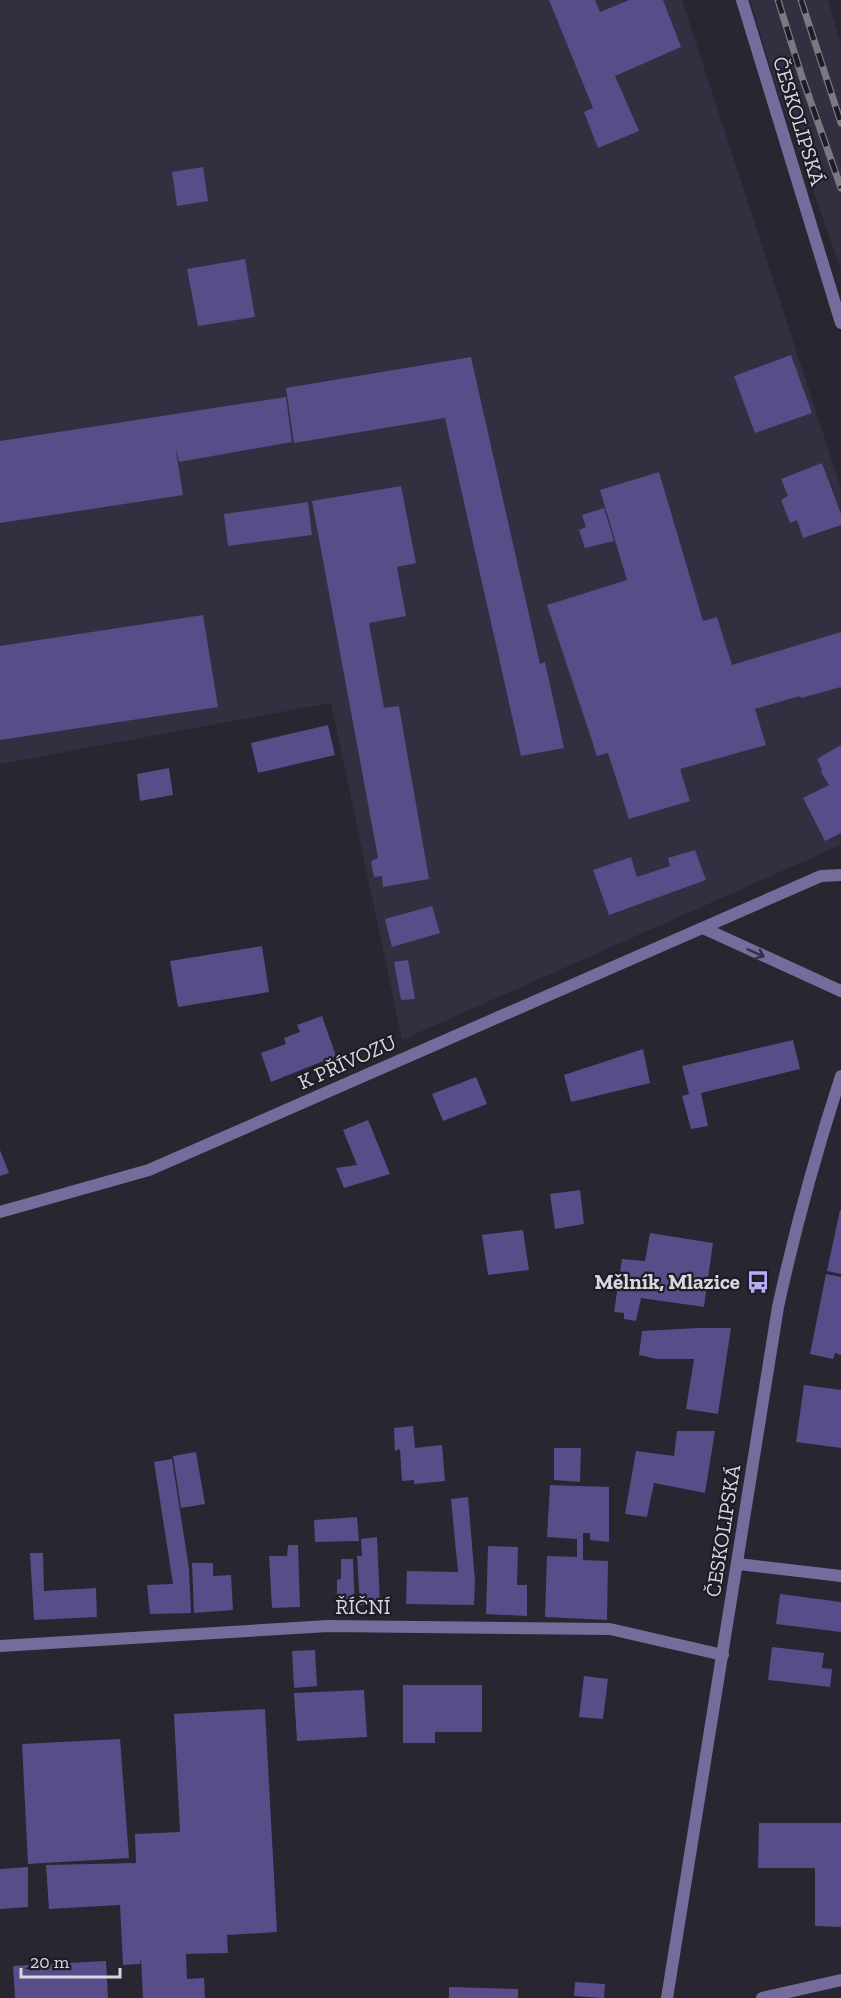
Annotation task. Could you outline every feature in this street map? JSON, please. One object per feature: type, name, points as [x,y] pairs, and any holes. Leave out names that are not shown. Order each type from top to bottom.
[{"type":"street","name":"ČESKOLIPSKÁ","points":[[742,0],[841,322]]},
{"type":"street","name":"K PŘÍVOZU","points":[[0,1212],[149,1170],[821,876],[841,874]]},
{"type":"street","points":[[703,928],[841,991]]},
{"type":"street","name":"ČESKOLIPSKÁ","points":[[667,1998],[778,1307],[795,1233],[825,1124],[841,1076]]},
{"type":"street","points":[[738,1564],[841,1576]]},
{"type":"street","name":"ŘÍČNÍ","points":[[0,1646],[328,1626],[610,1629],[723,1655]]},
{"type":"street","points":[[762,1998],[841,1980]]},
{"type":"shaded area","points":[[0,0],[682,0],[841,488],[841,845],[402,1040],[331,703],[0,764]]},
{"type":"shaded area","points":[[750,0],[828,0],[841,44],[841,270],[776,85]]},
{"type":"building","points":[[549,0],[595,0],[600,12],[629,0],[663,0],[681,47],[615,76],[639,131],[598,148],[584,112],[593,108]]},
{"type":"building","points":[[203,167],[208,201],[177,206],[172,172]]},
{"type":"building","points":[[245,259],[255,317],[198,326],[187,269]]},
{"type":"building","points":[[791,355],[812,413],[755,433],[734,376]]},
{"type":"building","points":[[471,357],[540,664],[545,662],[564,748],[521,756],[445,418],[294,443],[286,388]]},
{"type":"building","points":[[286,397],[292,442],[179,462],[175,445],[183,495],[0,523],[0,441]]},
{"type":"building","points":[[822,463],[841,514],[841,525],[803,538],[797,520],[790,523],[781,500],[788,496],[781,479]]},
{"type":"building","points":[[659,472],[703,621],[717,617],[732,665],[841,632],[841,687],[755,709],[766,745],[680,769],[690,801],[629,819],[608,753],[597,756],[547,605],[627,580],[600,490]]},
{"type":"building","points":[[401,486],[416,563],[397,567],[406,616],[369,623],[384,708],[399,706],[429,879],[383,887],[382,876],[374,877],[371,861],[378,858],[312,501]]},
{"type":"building","points":[[308,502],[312,535],[228,546],[224,514]]},
{"type":"building","points":[[604,508],[614,541],[585,548],[579,530],[586,527],[582,515]]},
{"type":"building","points":[[203,615],[218,707],[0,740],[0,646]]},
{"type":"building","points":[[328,725],[335,755],[258,773],[251,743]]},
{"type":"building","points":[[841,745],[841,833],[825,841],[803,798],[829,785],[821,772],[817,759]]},
{"type":"building","points":[[169,768],[173,795],[140,801],[137,774]]},
{"type":"building","points":[[695,850],[706,880],[609,915],[593,870],[631,857],[637,877],[670,866],[668,858]]},
{"type":"building","points":[[432,906],[440,933],[392,947],[385,919]]},
{"type":"building","points":[[262,946],[269,992],[178,1007],[170,961]]},
{"type":"building","points":[[408,960],[415,999],[401,1000],[394,962]]},
{"type":"building","points":[[322,1016],[336,1056],[271,1082],[261,1053],[286,1044],[284,1038],[300,1032],[297,1025]]},
{"type":"building","points":[[793,1040],[800,1069],[701,1093],[708,1126],[691,1129],[682,1096],[689,1094],[682,1066]]},
{"type":"building","points":[[643,1049],[650,1083],[571,1102],[564,1075]]},
{"type":"building","points":[[476,1077],[487,1104],[443,1121],[432,1094]]},
{"type":"building","points":[[368,1120],[390,1174],[344,1188],[336,1168],[357,1165],[343,1130]]},
{"type":"building","points":[[0,1150],[9,1173],[0,1176]]},
{"type":"building","points":[[580,1190],[584,1224],[555,1229],[550,1194]]},
{"type":"building","points":[[841,1210],[841,1274],[827,1271]]},
{"type":"building","points":[[523,1230],[529,1270],[488,1275],[482,1235]]},
{"type":"building","points":[[650,1233],[713,1243],[704,1307],[641,1298],[636,1321],[624,1319],[624,1313],[614,1312],[622,1259],[645,1261]]},
{"type":"building","points":[[826,1274],[841,1277],[841,1355],[835,1353],[833,1359],[810,1354]]},
{"type":"building","points":[[731,1328],[718,1414],[686,1409],[694,1359],[657,1359],[639,1355],[642,1331]]},
{"type":"building","points":[[804,1385],[841,1390],[841,1448],[796,1442]]},
{"type":"building","points":[[413,1426],[415,1448],[442,1445],[445,1481],[414,1484],[414,1480],[402,1481],[400,1449],[395,1451],[394,1428]]},
{"type":"building","points":[[677,1431],[715,1431],[705,1493],[654,1483],[647,1517],[625,1514],[636,1451],[674,1456]]},
{"type":"building","points":[[554,1448],[581,1448],[580,1482],[554,1480]]},
{"type":"building","points":[[196,1452],[205,1504],[181,1508],[173,1456]]},
{"type":"building","points":[[172,1459],[189,1569],[191,1613],[150,1614],[147,1585],[173,1584],[154,1462]]},
{"type":"building","points":[[550,1485],[609,1487],[609,1542],[590,1540],[590,1533],[583,1533],[583,1560],[608,1561],[607,1620],[545,1617],[547,1556],[577,1557],[577,1539],[547,1537]]},
{"type":"building","points":[[468,1497],[475,1581],[474,1605],[406,1604],[407,1571],[458,1572],[451,1499]]},
{"type":"building","points":[[357,1517],[359,1541],[315,1542],[314,1520]]},
{"type":"building","points":[[377,1537],[380,1605],[360,1605],[357,1556],[362,1556],[361,1539]]},
{"type":"building","points":[[288,1545],[298,1545],[300,1607],[272,1608],[269,1556],[287,1556]]},
{"type":"building","points":[[488,1546],[518,1547],[517,1585],[527,1585],[527,1616],[486,1614]]},
{"type":"building","points":[[30,1553],[43,1553],[44,1591],[96,1588],[97,1617],[34,1620]]},
{"type":"building","points":[[341,1559],[353,1559],[355,1614],[343,1614],[337,1608],[337,1580],[341,1579]]},
{"type":"building","points":[[192,1563],[213,1563],[213,1576],[231,1575],[233,1610],[194,1613]]},
{"type":"building","points":[[780,1594],[841,1602],[841,1632],[776,1624]]},
{"type":"building","points":[[772,1647],[824,1653],[822,1668],[832,1669],[830,1687],[768,1680]]},
{"type":"building","points":[[315,1650],[317,1686],[294,1688],[292,1651]]},
{"type":"building","points":[[584,1676],[608,1679],[603,1719],[579,1717]]},
{"type":"building","points":[[403,1685],[482,1685],[482,1732],[435,1732],[435,1743],[403,1743]]},
{"type":"building","points":[[364,1690],[367,1737],[297,1741],[294,1693]]},
{"type":"building","points":[[265,1709],[277,1932],[227,1935],[228,1953],[186,1954],[187,1979],[204,1978],[205,1998],[143,1998],[141,1958],[140,1964],[123,1965],[120,1905],[49,1909],[46,1865],[136,1863],[135,1834],[180,1832],[174,1714]]},
{"type":"building","points":[[120,1739],[129,1858],[28,1864],[22,1744]]},
{"type":"building","points":[[759,1823],[841,1823],[841,1927],[815,1926],[815,1868],[758,1868]]},
{"type":"building","points":[[28,1867],[28,1907],[0,1909],[0,1869]]},
{"type":"building","points":[[106,1961],[108,1998],[15,1998],[13,1966]]},
{"type":"building","points":[[575,1982],[605,1984],[604,1998],[574,1996]]},
{"type":"building","points":[[449,1987],[518,1989],[518,1998],[449,1998]]},
{"type":"railway","points":[[778,0],[841,188]]},
{"type":"railway","points":[[801,0],[841,123]]},
{"type":"place","name":"Mělník, Mlazice","points":[[758,1282]]}]
